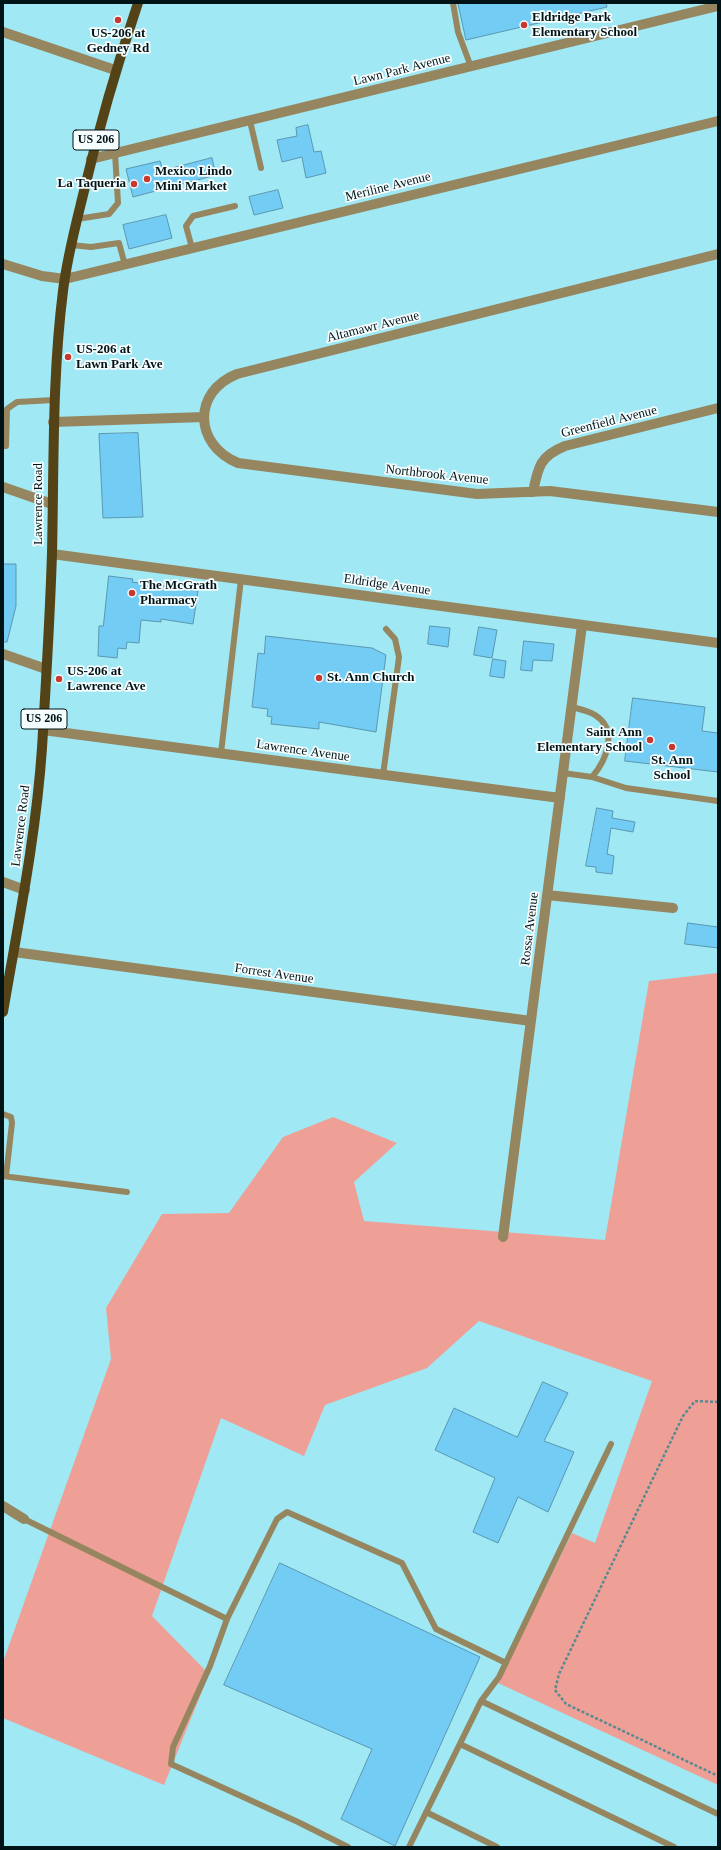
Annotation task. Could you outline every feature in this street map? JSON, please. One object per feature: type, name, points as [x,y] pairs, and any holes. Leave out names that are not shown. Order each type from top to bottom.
[{"type":"main road","name":"Lawrence Road","points":[[3,1012],[25,890],[39,788],[52,554],[53,422],[56,358],[65,279],[91,159],[116,70],[138,3]]},
{"type":"street","name":"Lawn Park Avenue","points":[[91,159],[718,6]]},
{"type":"street","points":[[3,32],[116,70]]},
{"type":"street","name":"Meriline Avenue","points":[[65,279],[718,120]]},
{"type":"street","name":"Altamawr Avenue","points":[[204,417],[206,405],[211,394],[220,383],[237,374],[718,254]]},
{"type":"street","points":[[3,264],[42,276],[65,279]]},
{"type":"street","name":"Greenfield Avenue","points":[[534,492],[537,471],[543,459],[553,451],[565,446],[718,408]]},
{"type":"street","points":[[53,422],[204,417]]},
{"type":"street","name":"Northbrook Avenue","points":[[204,417],[205,428],[209,439],[217,451],[227,459],[238,463],[477,494],[550,491],[718,512]]},
{"type":"street","points":[[3,487],[52,504]]},
{"type":"street","name":"Eldridge Avenue","points":[[52,554],[718,642]]},
{"type":"street","name":"Rossa Avenue","points":[[503,1237],[582,624]]},
{"type":"street","points":[[3,654],[46,669]]},
{"type":"street","name":"Lawrence Avenue","points":[[43,730],[560,798]]},
{"type":"street","points":[[3,882],[25,890]]},
{"type":"street","points":[[547,895],[673,908]]},
{"type":"street","name":"Forrest Avenue","points":[[14,952],[531,1021]]},
{"type":"street","points":[[3,1506],[24,1519]]},
{"type":"lane","points":[[453,3],[458,32],[471,67]]},
{"type":"lane","points":[[250,120],[261,168]]},
{"type":"lane","points":[[77,219],[109,214],[118,202],[115,153]]},
{"type":"lane","points":[[192,248],[186,226],[193,216],[235,206]]},
{"type":"lane","points":[[72,245],[91,247],[118,243],[125,265]]},
{"type":"lane","points":[[3,446],[6,446],[7,409],[17,402],[54,400]]},
{"type":"lane","points":[[221,753],[241,579]]},
{"type":"lane","points":[[383,775],[399,657],[395,639],[386,629]]},
{"type":"lane","points":[[572,707],[594,714],[602,720],[609,736],[606,754],[601,766],[592,777]]},
{"type":"lane","points":[[563,773],[592,777],[626,788],[718,801]]},
{"type":"lane","points":[[3,1114],[11,1117],[12,1123],[5,1176],[127,1192]]},
{"type":"lane","points":[[409,1847],[481,1701],[499,1676],[506,1663],[611,1444]]},
{"type":"lane","points":[[348,1847],[298,1822],[171,1764],[173,1748],[210,1666],[227,1619],[277,1519],[287,1512],[402,1563],[436,1629],[506,1663]]},
{"type":"lane","points":[[24,1519],[227,1619]]},
{"type":"lane","points":[[481,1701],[718,1814]]},
{"type":"lane","points":[[460,1744],[674,1847]]},
{"type":"lane","points":[[426,1812],[497,1847]]},
{"type":"path","points":[[718,1402],[695,1401],[684,1416],[559,1674],[555,1690],[566,1704],[718,1776]]},
{"type":"shaded area","points":[[718,973],[718,1785],[498,1683],[572,1533],[595,1543],[652,1381],[479,1321],[427,1368],[325,1405],[304,1456],[221,1418],[152,1616],[209,1674],[164,1785],[3,1718],[3,1662],[111,1359],[106,1308],[162,1214],[229,1213],[283,1137],[333,1117],[397,1143],[354,1182],[364,1221],[605,1240],[649,981]]},
{"type":"building","name":"Eldridge Park Elementary School","points":[[606,3],[607,7],[466,40],[458,4]]},
{"type":"building","points":[[308,125],[314,152],[321,151],[326,173],[306,178],[302,157],[282,162],[277,140],[297,136],[296,128]]},
{"type":"building","points":[[212,158],[216,175],[133,197],[126,169],[160,161],[163,170]]},
{"type":"building","points":[[278,190],[283,208],[254,215],[249,197]]},
{"type":"building","points":[[166,215],[172,238],[129,249],[123,225]]},
{"type":"building","points":[[138,433],[143,517],[103,518],[99,434]]},
{"type":"building","points":[[3,564],[16,564],[16,606],[7,642],[3,642]]},
{"type":"building","points":[[109,576],[133,579],[132,582],[198,591],[193,624],[161,619],[161,622],[141,620],[139,643],[127,642],[126,649],[118,648],[117,658],[98,656],[99,626],[103,626]]},
{"type":"building","points":[[430,626],[450,628],[448,647],[428,644]]},
{"type":"building","points":[[479,627],[497,630],[492,658],[474,655]]},
{"type":"building","name":"St. Ann Church","points":[[266,636],[372,648],[386,655],[376,732],[319,722],[319,729],[271,724],[272,717],[267,716],[268,709],[252,707],[258,653],[264,654]]},
{"type":"building","points":[[524,641],[554,644],[552,661],[533,660],[532,671],[521,670]]},
{"type":"building","points":[[493,659],[506,661],[504,678],[490,676]]},
{"type":"building","name":"St. Ann School","points":[[633,698],[705,707],[702,731],[718,733],[718,772],[625,761]]},
{"type":"building","points":[[597,808],[613,811],[612,818],[635,822],[633,832],[611,828],[607,854],[614,856],[612,874],[596,872],[596,867],[586,866]]},
{"type":"building","points":[[688,923],[718,927],[718,948],[685,944]]},
{"type":"building","points":[[543,1382],[568,1393],[544,1441],[574,1452],[548,1512],[518,1497],[498,1543],[473,1532],[495,1478],[435,1450],[454,1408],[517,1437]]},
{"type":"building","points":[[280,1563],[480,1657],[395,1846],[341,1819],[372,1749],[224,1685]]},
{"type":"place","name":"US-206 at Gedney Rd","points":[[118,20]]},
{"type":"place","name":"Eldridge Park Elementary School","points":[[524,25]]},
{"type":"place","name":"Mexico Lindo Mini Market","points":[[147,179]]},
{"type":"place","name":"La Taqueria","points":[[134,184]]},
{"type":"place","name":"US-206 at Lawn Park Ave","points":[[68,357]]},
{"type":"place","name":"The McGrath Pharmacy","points":[[132,593]]},
{"type":"place","name":"St. Ann Church","points":[[319,678]]},
{"type":"place","name":"US-206 at Lawrence Ave","points":[[59,679]]},
{"type":"place","name":"Saint Ann Elementary School","points":[[650,740]]},
{"type":"place","name":"St. Ann School","points":[[672,747]]}]
